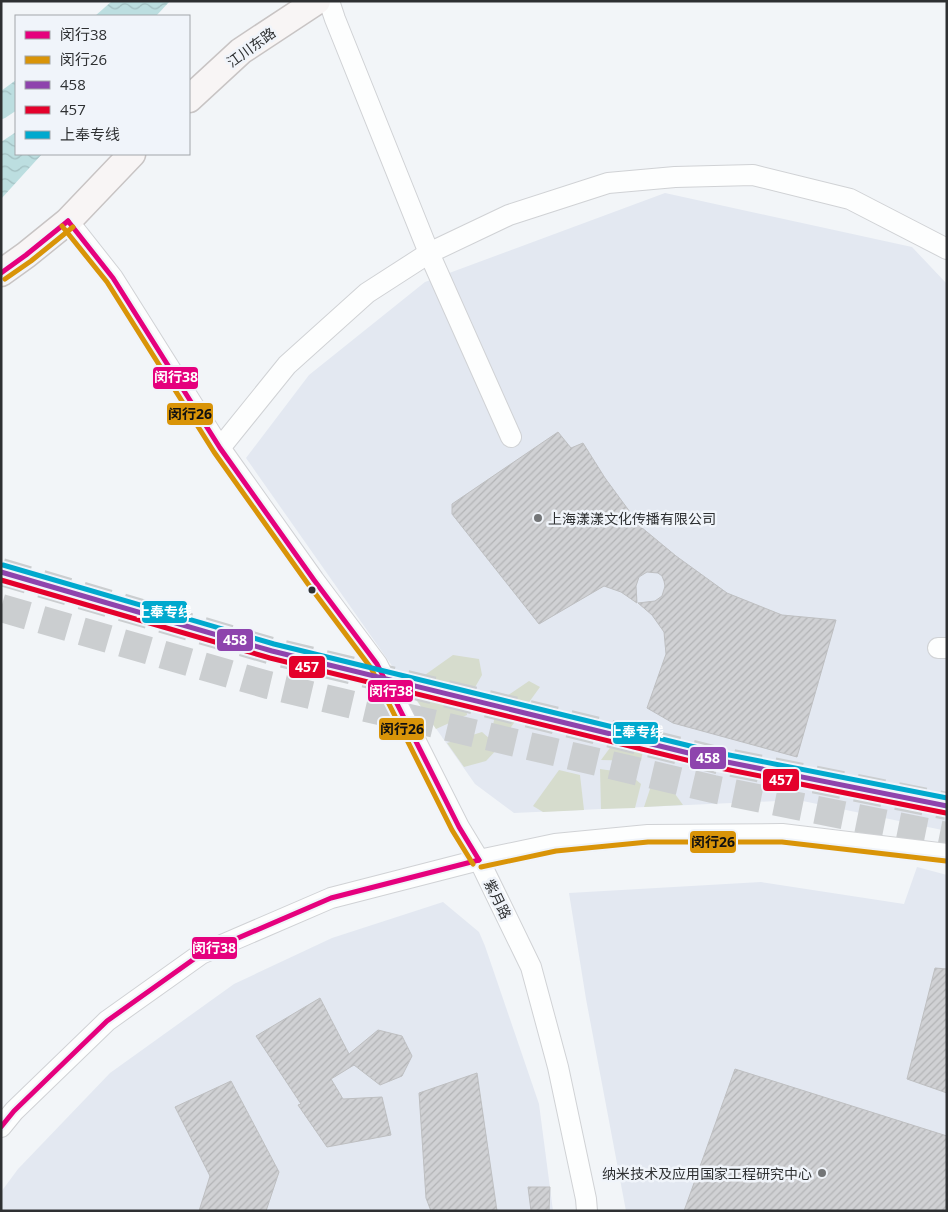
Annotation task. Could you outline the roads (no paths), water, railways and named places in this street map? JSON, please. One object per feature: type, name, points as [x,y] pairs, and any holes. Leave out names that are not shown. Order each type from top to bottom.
[{"type":"main road","name":"江川东路","points":[[190,98],[241,51],[318,1]]},
{"type":"main road","points":[[1,273],[68,221],[131,155]]},
{"type":"street","points":[[329,1],[430,253],[510,437]]},
{"type":"street","points":[[220,448],[287,365],[367,293],[430,253],[509,215],[608,183],[675,177],[753,176],[850,199],[946,248]]},
{"type":"street","name":"紫月路","points":[[68,221],[113,278],[220,448],[314,580],[377,664],[459,827],[479,860],[531,967],[558,1067],[587,1211]]},
{"type":"street","points":[[1,1127],[14,1111],[106,1021],[201,954],[331,898],[479,860],[555,844],[648,835],[782,834],[947,854]]},
{"type":"water","points":[[112,1],[170,1],[157,15],[96,15]]},
{"type":"water","points":[[15,81],[15,102],[1,111],[1,91]]},
{"type":"water","points":[[15,133],[15,155],[41,155],[1,199],[1,142]]},
{"type":"waterway","points":[[1,111],[15,102]]},
{"type":"tunnel","points":[[1,572],[272,651],[717,760],[947,806]]},
{"type":"tunnel","points":[[1,608],[268,685],[713,789],[947,836]]},
{"type":"place","name":"上海漾漾文化传播有限公司","points":[[538,518]]},
{"type":"place","name":"纳米技术及应用国家工程研究中心","points":[[822,1173]]}]
